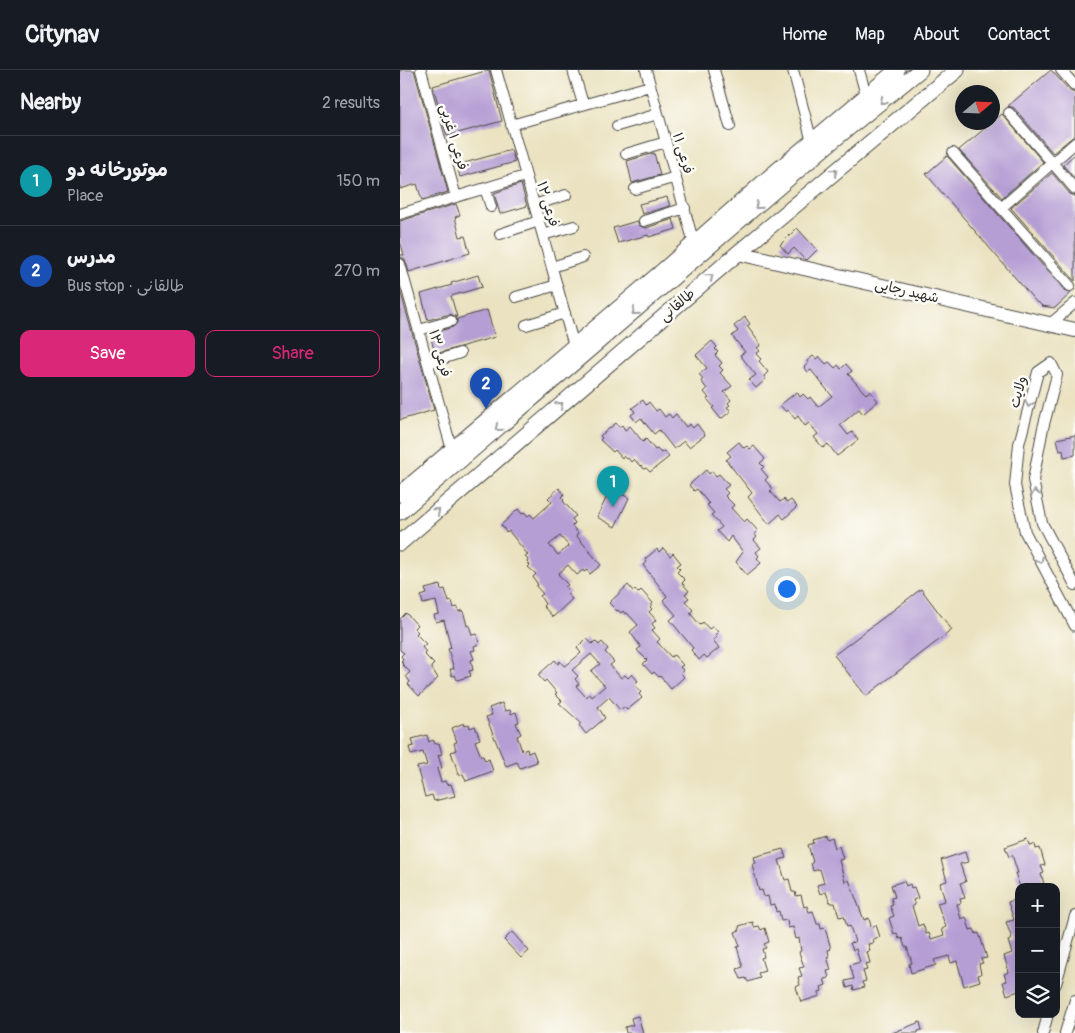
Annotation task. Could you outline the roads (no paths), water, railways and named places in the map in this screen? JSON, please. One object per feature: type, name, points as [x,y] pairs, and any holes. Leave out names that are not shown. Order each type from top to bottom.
[{"type":"main road","points":[[400,494],[694,244],[772,174],[897,70]]},
{"type":"main road","name":"طالقانی","points":[[400,512],[818,154],[920,70]]},
{"type":"main road","name":"طالقانی","points":[[400,543],[738,253],[957,70]]},
{"type":"street","name":"فرعی ۱ غربی","points":[[421,70],[456,197]]},
{"type":"street","name":"فرعی ۱۲","points":[[496,70],[574,346]]},
{"type":"street","points":[[573,70],[583,104]]},
{"type":"street","name":"فرعی ۱۱","points":[[646,70],[694,244]]},
{"type":"street","points":[[714,70],[730,126]]},
{"type":"street","points":[[793,70],[812,142]]},
{"type":"street","points":[[858,70],[866,95]]},
{"type":"street","points":[[1061,70],[1075,86]]},
{"type":"street","points":[[511,125],[650,86]]},
{"type":"street","points":[[1009,113],[1075,189]]},
{"type":"street","points":[[617,126],[658,114]]},
{"type":"street","points":[[626,154],[666,142]]},
{"type":"street","points":[[1001,208],[1075,143]]},
{"type":"street","points":[[953,152],[1070,286]]},
{"type":"street","points":[[400,214],[525,176]]},
{"type":"street","points":[[635,189],[676,177]]},
{"type":"street","points":[[485,188],[491,207]]},
{"type":"street","points":[[534,205],[566,195]]},
{"type":"street","points":[[644,221],[685,208]]},
{"type":"street","points":[[500,234],[539,221]]},
{"type":"street","points":[[543,235],[574,226]]},
{"type":"street","name":"شهید رجایی","points":[[738,253],[1075,330]]},
{"type":"street","points":[[552,267],[583,257]]},
{"type":"street","name":"فرعی ۱۳","points":[[400,264],[452,450]]},
{"type":"street","points":[[516,297],[557,285]]},
{"type":"street","points":[[1050,324],[1075,303]]},
{"type":"street","points":[[526,325],[565,313]]},
{"type":"street","points":[[419,330],[451,320]]},
{"type":"street","points":[[429,363],[460,353]]},
{"type":"street","name":"ولایت","points":[[1075,585],[1042,523],[1032,480],[1057,375],[1051,363],[1038,372],[1019,444],[1015,485],[1025,532],[1075,626]]},
{"type":"street","points":[[1059,973],[1075,916]]},
{"type":"street","points":[[1065,1033],[1075,1000]]},
{"type":"street","points":[[1043,1033],[1047,1018]]},
{"type":"place","name":"مدرس","points":[[486,409]]},
{"type":"place","name":"موتورخانه دو","points":[[613,507]]}]
